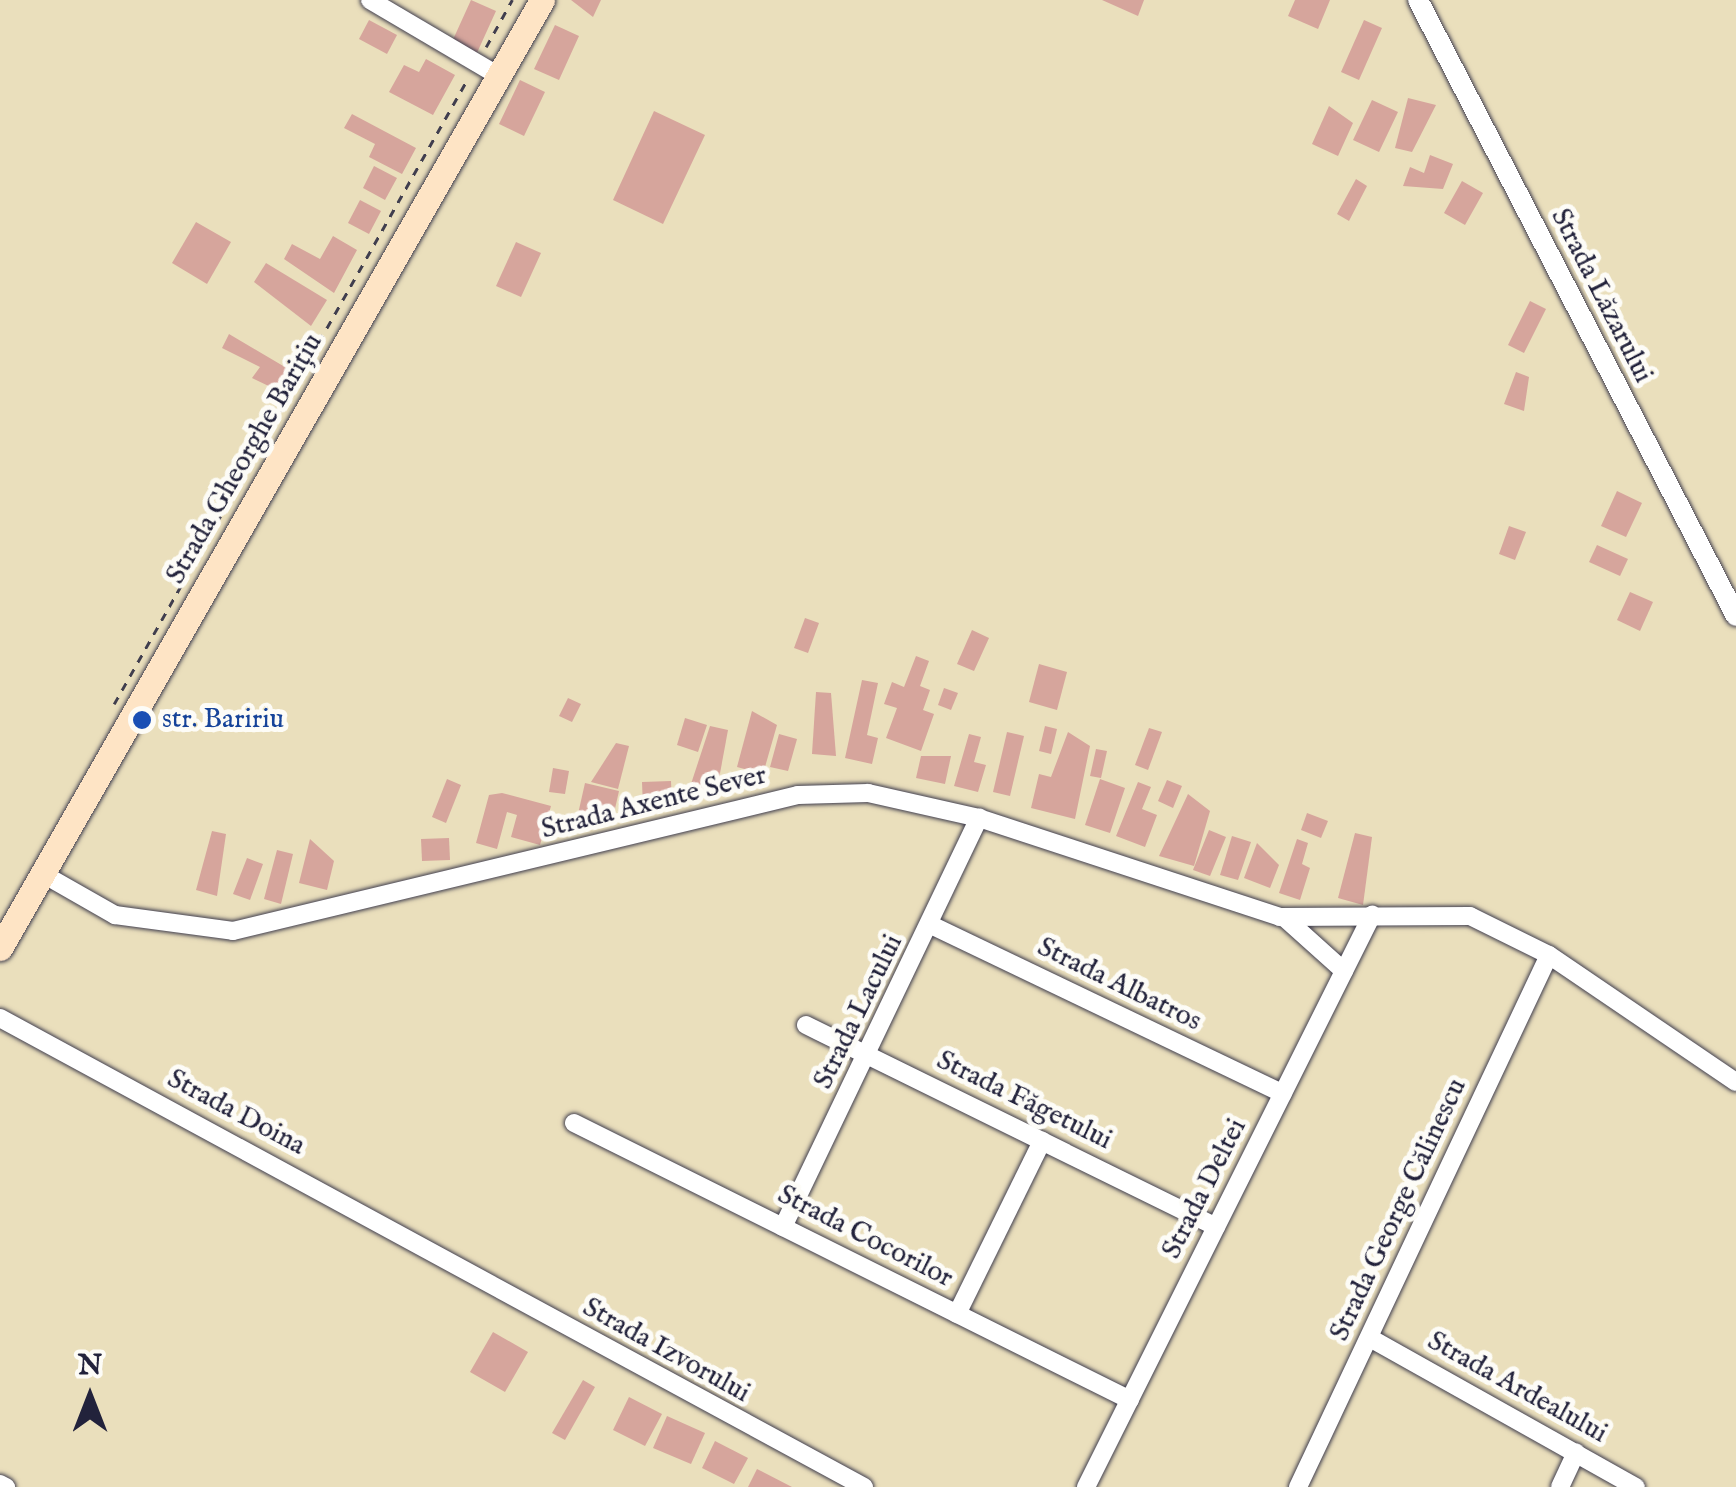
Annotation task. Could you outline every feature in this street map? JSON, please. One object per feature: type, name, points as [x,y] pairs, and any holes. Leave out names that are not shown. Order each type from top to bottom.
[{"type":"main road","name":"Strada Gheorghe Barițiu","points":[[0,948],[487,70],[542,0]]},
{"type":"street","points":[[370,0],[487,70]]},
{"type":"street","name":"Strada Lăzarului","points":[[1418,0],[1736,616]]},
{"type":"street","name":"Strada Axente Sever","points":[[43,874],[115,915],[233,931],[798,795],[868,793],[980,818],[1280,917],[1317,938],[1344,971]]},
{"type":"street","name":"Strada Lacului","points":[[783,1227],[870,1056],[980,818]]},
{"type":"street","name":"Strada Deltei","points":[[1086,1487],[1372,915]]},
{"type":"street","name":"Strada Axente Sever","points":[[1280,917],[1470,916],[1548,954],[1736,1082]]},
{"type":"street","name":"Strada Albatros","points":[[931,925],[1283,1094]]},
{"type":"street","name":"Strada George Călinescu","points":[[1298,1487],[1548,954]]},
{"type":"street","name":"Strada Doina","points":[[0,1018],[444,1261]]},
{"type":"street","name":"Strada Făgetului","points":[[806,1025],[1216,1227]]},
{"type":"street","name":"Strada Cocorilor","points":[[574,1123],[1130,1400]]},
{"type":"street","points":[[957,1314],[1042,1140]]},
{"type":"street","name":"Strada Izvorului","points":[[444,1261],[864,1487]]},
{"type":"street","name":"Strada Ardealului","points":[[1370,1338],[1636,1487]]},
{"type":"street","points":[[1560,1487],[1576,1454]]},
{"type":"path","points":[[112,707],[487,70],[512,0]]},
{"type":"building","points":[[471,0],[496,11],[476,55],[451,44]]},
{"type":"building","points":[[571,0],[601,0],[593,17]]},
{"type":"building","points":[[1102,0],[1144,0],[1138,16]]},
{"type":"building","points":[[1295,0],[1330,0],[1318,29],[1288,16]]},
{"type":"building","points":[[369,20],[397,35],[387,54],[359,39]]},
{"type":"building","points":[[1364,20],[1382,28],[1359,80],[1341,72]]},
{"type":"building","points":[[555,25],[579,36],[559,80],[534,69]]},
{"type":"building","points":[[426,59],[455,75],[433,115],[389,92],[404,65],[419,72]]},
{"type":"building","points":[[520,80],[545,92],[524,136],[499,124]]},
{"type":"building","points":[[1408,98],[1436,105],[1412,152],[1395,148]]},
{"type":"building","points":[[1372,100],[1398,112],[1379,152],[1353,140]]},
{"type":"building","points":[[1329,106],[1353,123],[1338,156],[1312,144]]},
{"type":"building","points":[[654,111],[705,135],[663,224],[613,200]]},
{"type":"building","points":[[352,114],[416,148],[402,174],[369,157],[375,144],[344,128]]},
{"type":"building","points":[[1430,155],[1453,164],[1443,189],[1403,186],[1410,167],[1424,173]]},
{"type":"building","points":[[374,166],[397,178],[385,200],[363,188]]},
{"type":"building","points":[[1356,179],[1367,186],[1349,221],[1337,214]]},
{"type":"building","points":[[1462,181],[1483,193],[1465,225],[1444,213]]},
{"type":"building","points":[[360,200],[381,211],[369,234],[348,223]]},
{"type":"building","points":[[196,222],[231,242],[207,284],[172,263]]},
{"type":"building","points":[[333,236],[357,250],[334,293],[284,259],[292,244],[320,259]]},
{"type":"building","points":[[516,242],[541,253],[521,297],[496,286]]},
{"type":"building","points":[[266,263],[327,300],[311,326],[254,282]]},
{"type":"building","points":[[1530,301],[1546,309],[1524,353],[1508,345]]},
{"type":"building","points":[[229,334],[290,370],[277,390],[252,378],[260,367],[222,348]]},
{"type":"building","points":[[1516,372],[1529,377],[1524,411],[1504,404]]},
{"type":"building","points":[[1617,491],[1642,503],[1626,537],[1601,526]]},
{"type":"building","points":[[1509,526],[1526,532],[1515,560],[1499,554]]},
{"type":"building","points":[[1597,545],[1628,559],[1620,576],[1589,562]]},
{"type":"building","points":[[1630,592],[1653,602],[1640,631],[1617,620]]},
{"type":"building","points":[[805,618],[819,623],[808,653],[794,648]]},
{"type":"building","points":[[972,630],[989,638],[974,671],[957,664]]},
{"type":"building","points":[[916,656],[929,661],[920,686],[930,690],[923,710],[934,714],[921,751],[886,738],[897,708],[884,704],[892,682],[904,687]]},
{"type":"building","points":[[1039,664],[1067,672],[1057,710],[1029,702]]},
{"type":"building","points":[[862,680],[878,683],[867,735],[878,738],[872,764],[845,758]]},
{"type":"building","points":[[944,688],[958,693],[951,710],[938,705]]},
{"type":"building","points":[[816,692],[831,693],[836,756],[812,754]]},
{"type":"building","points":[[568,698],[581,704],[572,722],[559,716]]},
{"type":"building","points":[[752,711],[777,725],[763,774],[737,767]]},
{"type":"building","points":[[685,718],[707,725],[698,752],[677,745]]},
{"type":"building","points":[[710,726],[728,730],[716,795],[689,790]]},
{"type":"building","points":[[1045,726],[1057,729],[1051,754],[1039,751]]},
{"type":"building","points":[[1149,728],[1162,732],[1148,770],[1135,765]]},
{"type":"building","points":[[1007,732],[1024,736],[1010,796],[993,792]]},
{"type":"building","points":[[1068,732],[1090,746],[1075,819],[1031,808],[1039,774],[1051,777]]},
{"type":"building","points":[[779,734],[797,739],[788,771],[770,767]]},
{"type":"building","points":[[969,734],[981,737],[974,762],[986,765],[978,792],[954,786]]},
{"type":"building","points":[[616,743],[629,746],[618,789],[591,782]]},
{"type":"building","points":[[1096,749],[1107,751],[1101,778],[1090,776]]},
{"type":"building","points":[[921,756],[951,756],[945,784],[916,778]]},
{"type":"building","points":[[553,768],[569,771],[565,794],[549,792]]},
{"type":"building","points":[[447,779],[461,785],[446,823],[432,817]]},
{"type":"building","points":[[1100,779],[1125,788],[1110,833],[1085,825]]},
{"type":"building","points":[[1167,780],[1182,786],[1173,808],[1158,801]]},
{"type":"building","points":[[671,781],[672,806],[643,807],[642,782]]},
{"type":"building","points":[[1138,782],[1151,787],[1142,809],[1157,815],[1145,847],[1116,836]]},
{"type":"building","points":[[585,783],[619,791],[612,822],[578,814]]},
{"type":"building","points":[[502,793],[551,806],[540,845],[511,837],[517,815],[507,812],[497,849],[476,843],[489,795]]},
{"type":"building","points":[[1188,794],[1210,811],[1194,866],[1159,856]]},
{"type":"building","points":[[1307,813],[1328,821],[1321,838],[1301,830]]},
{"type":"building","points":[[1209,830],[1226,837],[1210,876],[1193,870]]},
{"type":"building","points":[[212,831],[226,834],[217,896],[196,890]]},
{"type":"building","points":[[1355,833],[1372,837],[1363,905],[1338,898]]},
{"type":"building","points":[[1232,836],[1251,842],[1238,880],[1220,875]]},
{"type":"building","points":[[449,838],[450,860],[422,861],[421,839]]},
{"type":"building","points":[[310,839],[334,861],[327,890],[299,883]]},
{"type":"building","points":[[1297,839],[1308,843],[1302,864],[1310,868],[1300,900],[1279,893]]},
{"type":"building","points":[[1257,843],[1279,865],[1270,888],[1244,878]]},
{"type":"building","points":[[277,850],[293,854],[281,904],[264,899]]},
{"type":"building","points":[[247,858],[263,864],[250,900],[233,894]]},
{"type":"building","points":[[493,1332],[528,1352],[505,1392],[470,1372]]},
{"type":"building","points":[[583,1380],[595,1387],[565,1440],[552,1433]]},
{"type":"building","points":[[629,1397],[662,1414],[645,1446],[613,1430]]},
{"type":"building","points":[[667,1416],[705,1433],[691,1464],[653,1448]]},
{"type":"building","points":[[715,1441],[748,1458],[734,1484],[702,1468]]},
{"type":"building","points":[[757,1469],[792,1487],[748,1487]]},
{"type":"place","name":"str. Baririu","points":[[142,720]]}]
